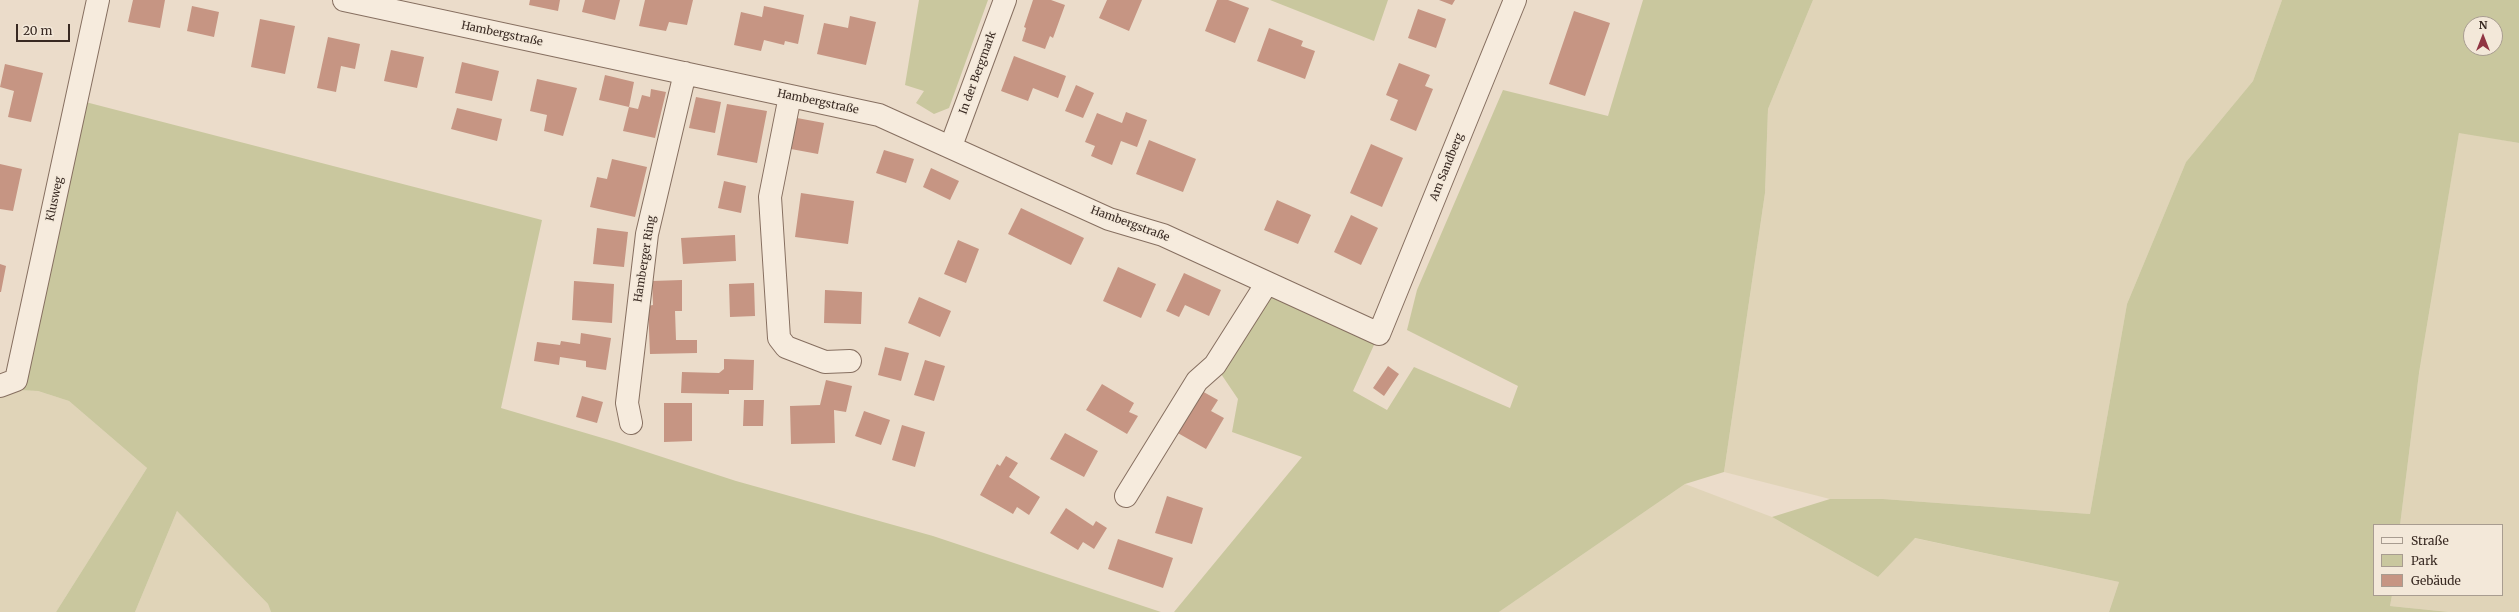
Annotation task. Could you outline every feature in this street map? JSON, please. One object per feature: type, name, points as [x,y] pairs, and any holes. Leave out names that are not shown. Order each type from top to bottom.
[{"type":"street","name":"Klusweg","points":[[0,386],[13,383],[16,380],[98,0]]},
{"type":"street","name":"Hambergstraße","points":[[344,0],[879,115],[951,146],[1102,216],[1163,235],[1379,334]]},
{"type":"street","name":"In der Bergmark","points":[[951,146],[1005,0]]},
{"type":"street","name":"Am Sandberg","points":[[1379,334],[1515,0]]},
{"type":"street","name":"Hamberger Ring","points":[[631,423],[627,403],[646,234],[685,73]]},
{"type":"street","points":[[790,96],[770,198],[779,338],[786,347],[825,362],[850,361]]},
{"type":"street","points":[[1126,496],[1197,381],[1215,365],[1267,283]]},
{"type":"shaded area","points":[[1813,0],[2282,0],[2253,81],[2186,162],[2127,304],[2090,514],[1883,499],[1830,499],[1724,472],[1765,193],[1768,109]]},
{"type":"shaded area","points":[[2459,132],[2519,143],[2519,612],[2449,612],[2390,606],[2392,596],[2503,596],[2503,524],[2400,524],[2419,373]]},
{"type":"shaded area","points":[[18,390],[38,391],[69,401],[147,468],[56,612],[0,612],[0,392]]},
{"type":"shaded area","points":[[1685,484],[1772,517],[1878,577],[1914,538],[2119,582],[2109,612],[1499,612]]},
{"type":"shaded area","points":[[177,511],[268,604],[271,612],[135,612]]},
{"type":"green space","points":[[919,0],[988,0],[949,108],[934,114],[916,103],[924,91],[905,85]]},
{"type":"green space","points":[[1270,0],[1388,0],[1374,41]]},
{"type":"green space","points":[[1643,0],[1813,0],[1768,109],[1765,193],[1724,472],[1685,484],[1499,612],[1174,612],[1302,457],[1232,432],[1238,399],[1215,365],[1267,283],[1379,334],[1353,391],[1387,410],[1414,367],[1510,408],[1518,386],[1407,330],[1417,290],[1503,90],[1608,116]]},
{"type":"green space","points":[[2282,0],[2519,0],[2519,143],[2459,133],[2419,373],[2400,524],[2373,524],[2373,596],[2392,596],[2390,606],[2449,612],[2109,612],[2119,582],[1915,538],[1878,577],[1772,517],[1830,499],[1883,499],[2090,514],[2127,304],[2186,162],[2253,81]]},
{"type":"green space","points":[[70,98],[542,220],[501,408],[616,442],[736,481],[933,536],[1161,612],[271,612],[268,604],[177,511],[135,612],[56,612],[147,468],[69,401],[38,391],[18,390],[6,373]]},
{"type":"building","points":[[133,0],[165,0],[160,28],[128,22]]},
{"type":"building","points":[[530,0],[560,0],[558,11],[529,5]]},
{"type":"building","points":[[585,0],[620,0],[615,20],[582,12]]},
{"type":"building","points":[[645,0],[693,0],[687,25],[669,22],[666,31],[639,26]]},
{"type":"building","points":[[1033,0],[1051,0],[1065,5],[1053,38],[1050,36],[1045,49],[1022,41],[1026,28],[1024,27]]},
{"type":"building","points":[[1107,0],[1142,0],[1129,31],[1099,18]]},
{"type":"building","points":[[1217,0],[1228,0],[1249,8],[1235,43],[1205,31]]},
{"type":"building","points":[[1439,0],[1455,0],[1452,5]]},
{"type":"building","points":[[192,6],[219,12],[214,37],[187,31]]},
{"type":"building","points":[[764,6],[804,15],[798,44],[785,41],[784,45],[764,40],[761,51],[734,45],[741,12],[762,17]]},
{"type":"building","points":[[1418,9],[1446,19],[1436,48],[1408,38]]},
{"type":"building","points":[[1574,11],[1610,23],[1585,96],[1549,84]]},
{"type":"building","points":[[850,16],[876,22],[866,65],[817,54],[824,23],[848,28]]},
{"type":"building","points":[[260,19],[295,26],[285,74],[251,67]]},
{"type":"building","points":[[1269,28],[1303,41],[1301,46],[1315,51],[1305,79],[1257,61]]},
{"type":"building","points":[[328,37],[360,44],[355,69],[341,66],[336,92],[317,88]]},
{"type":"building","points":[[391,50],[424,57],[417,88],[384,81]]},
{"type":"building","points":[[1014,56],[1066,76],[1058,98],[1033,88],[1028,101],[1001,91]]},
{"type":"building","points":[[462,62],[499,71],[492,101],[455,93]]},
{"type":"building","points":[[1399,63],[1430,75],[1425,86],[1433,89],[1416,131],[1390,120],[1398,100],[1386,95]]},
{"type":"building","points":[[5,64],[43,73],[31,122],[8,117],[14,91],[0,87]]},
{"type":"building","points":[[605,75],[634,82],[629,107],[599,100]]},
{"type":"building","points":[[537,79],[577,88],[563,136],[544,131],[547,115],[530,111]]},
{"type":"building","points":[[1076,85],[1094,93],[1083,118],[1065,111]]},
{"type":"building","points":[[651,89],[666,92],[655,138],[623,131],[629,107],[638,109],[642,95],[650,97]]},
{"type":"building","points":[[696,97],[721,102],[715,133],[689,128]]},
{"type":"building","points":[[727,104],[767,111],[757,163],[717,155]]},
{"type":"building","points":[[457,108],[502,119],[497,141],[451,129]]},
{"type":"building","points":[[1126,112],[1147,120],[1137,147],[1121,141],[1112,165],[1091,156],[1095,146],[1085,142],[1097,113],[1122,123]]},
{"type":"building","points":[[797,118],[824,123],[818,154],[791,149]]},
{"type":"building","points":[[1149,140],[1196,159],[1183,192],[1136,174]]},
{"type":"building","points":[[1371,144],[1403,158],[1382,207],[1350,193]]},
{"type":"building","points":[[884,150],[914,159],[906,183],[876,173]]},
{"type":"building","points":[[612,159],[647,167],[635,217],[590,207],[597,177],[607,179]]},
{"type":"building","points":[[0,164],[22,169],[13,211],[0,209]]},
{"type":"building","points":[[931,168],[959,181],[950,200],[923,187]]},
{"type":"building","points":[[724,181],[746,186],[741,213],[718,208]]},
{"type":"building","points":[[801,193],[854,201],[848,244],[795,237]]},
{"type":"building","points":[[1277,200],[1311,215],[1298,244],[1264,230]]},
{"type":"building","points":[[1021,208],[1084,238],[1071,265],[1008,234]]},
{"type":"building","points":[[1351,215],[1378,228],[1361,265],[1334,252]]},
{"type":"building","points":[[597,228],[628,232],[624,267],[593,264]]},
{"type":"building","points":[[735,235],[736,261],[683,264],[681,238]]},
{"type":"building","points":[[958,240],[979,249],[966,283],[944,274]]},
{"type":"building","points":[[0,264],[6,266],[1,292],[0,292]]},
{"type":"building","points":[[1118,267],[1156,284],[1141,318],[1103,301]]},
{"type":"building","points":[[1184,273],[1221,290],[1209,316],[1185,305],[1179,317],[1166,311]]},
{"type":"building","points":[[682,280],[682,311],[675,311],[676,340],[697,340],[697,353],[650,354],[648,306],[653,305],[652,281]]},
{"type":"building","points":[[574,281],[614,284],[612,323],[572,320]]},
{"type":"building","points":[[754,283],[755,316],[730,317],[729,284]]},
{"type":"building","points":[[825,290],[862,292],[861,324],[824,323]]},
{"type":"building","points":[[919,297],[951,311],[940,337],[908,323]]},
{"type":"building","points":[[581,333],[611,338],[606,370],[586,367],[586,361],[560,357],[559,365],[534,361],[537,342],[560,345],[561,341],[580,344]]},
{"type":"building","points":[[885,347],[909,353],[901,381],[878,375]]},
{"type":"building","points":[[724,359],[754,360],[753,390],[729,390],[729,394],[681,393],[682,372],[719,373],[724,369]]},
{"type":"building","points":[[925,360],[945,366],[934,401],[914,395]]},
{"type":"building","points":[[1388,366],[1399,374],[1384,396],[1373,388]]},
{"type":"building","points":[[826,380],[852,386],[846,412],[834,410],[835,443],[791,444],[790,406],[820,405]]},
{"type":"building","points":[[1102,384],[1134,403],[1129,412],[1138,416],[1127,434],[1086,410]]},
{"type":"building","points":[[1200,390],[1218,400],[1211,411],[1224,418],[1206,449],[1176,432]]},
{"type":"building","points":[[582,396],[603,402],[597,423],[576,417]]},
{"type":"building","points":[[744,400],[764,400],[763,426],[743,426]]},
{"type":"building","points":[[664,403],[692,403],[692,441],[664,442]]},
{"type":"building","points":[[864,411],[890,420],[881,445],[855,436]]},
{"type":"building","points":[[902,425],[925,432],[915,467],[892,460]]},
{"type":"building","points":[[1065,433],[1098,451],[1084,477],[1050,459]]},
{"type":"building","points":[[1006,456],[1018,463],[1009,477],[1040,497],[1029,515],[1017,507],[1013,514],[980,495],[997,464],[1000,466]]},
{"type":"building","points":[[1167,496],[1203,508],[1192,544],[1155,533]]},
{"type":"building","points":[[1066,508],[1093,526],[1096,521],[1107,528],[1094,549],[1083,542],[1078,550],[1050,533]]},
{"type":"building","points":[[1118,539],[1173,558],[1163,588],[1108,569]]}]
